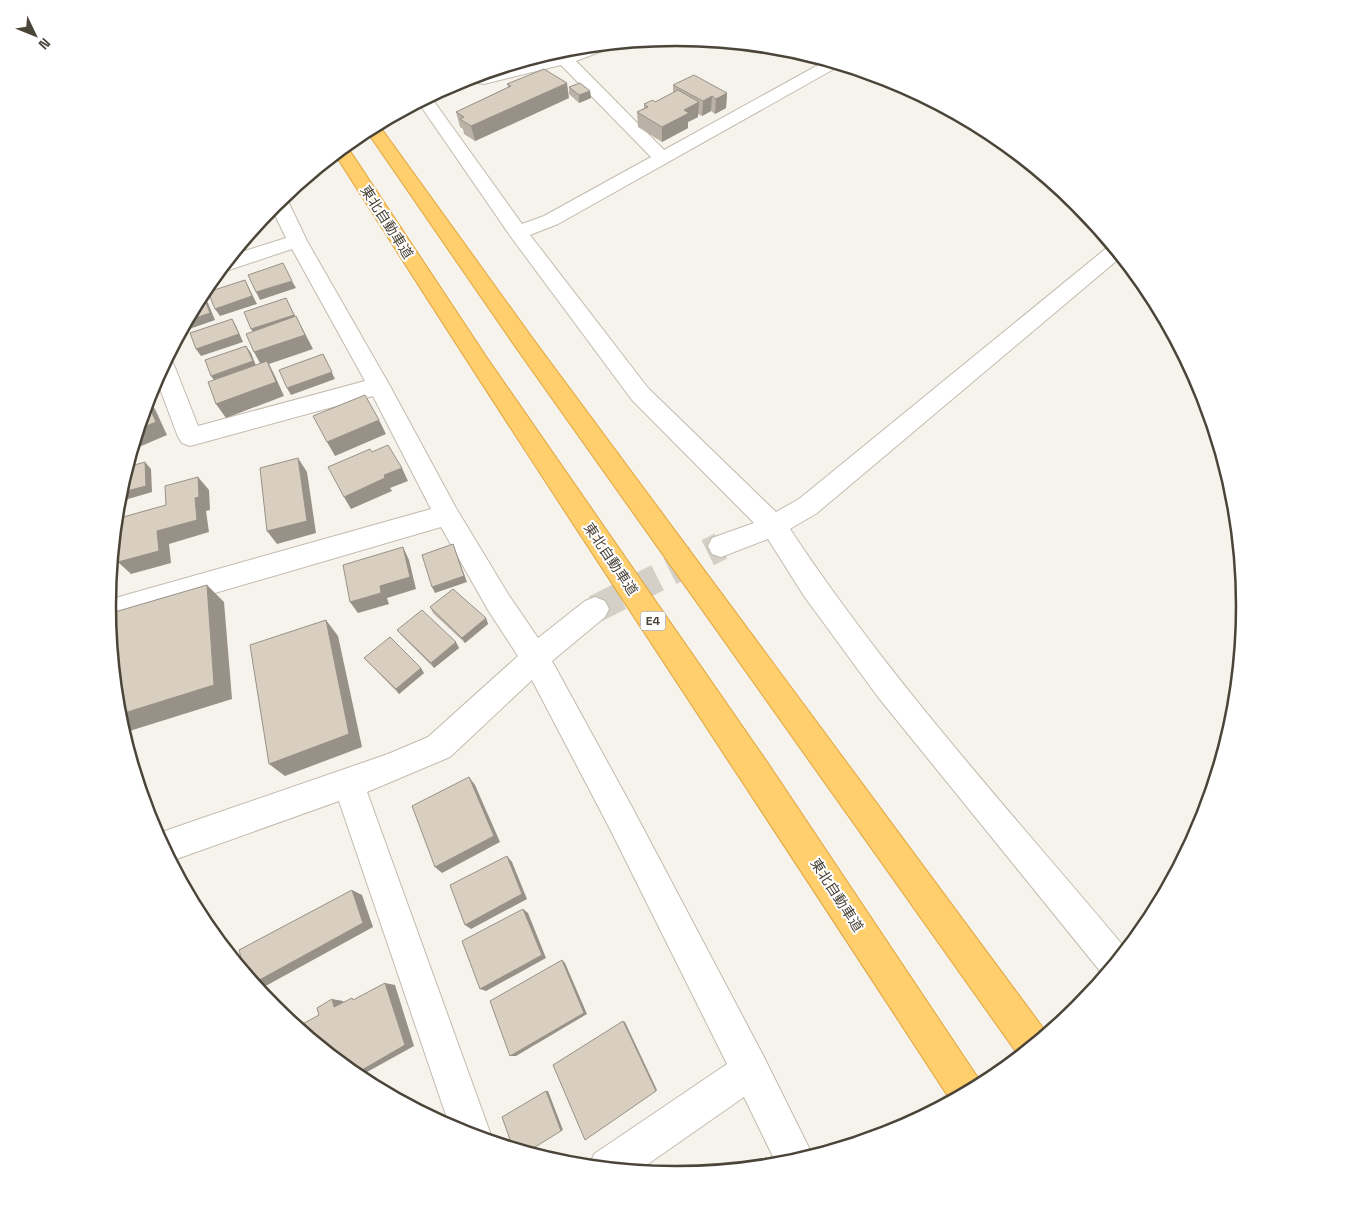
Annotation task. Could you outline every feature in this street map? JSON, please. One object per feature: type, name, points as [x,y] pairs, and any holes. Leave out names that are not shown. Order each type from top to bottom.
[{"type":"highway","points":[[377,134],[525,344],[1030,1040]]},
{"type":"highway","name":"東北自動車道","points":[[344,156],[479,364],[756,773],[963,1086]]},
{"type":"street","points":[[496,76],[574,56]]},
{"type":"street","points":[[565,59],[649,147],[663,158]]},
{"type":"street","points":[[518,233],[550,220],[827,67]]},
{"type":"street","points":[[428,104],[518,233],[640,394],[774,526],[814,588],[888,688],[1111,958]]},
{"type":"street","points":[[282,209],[297,241],[379,386],[447,515],[498,602],[535,658],[621,818],[792,1153]]},
{"type":"street","points":[[236,260],[297,241]]},
{"type":"street","points":[[721,546],[774,526],[808,506],[1112,255]]},
{"type":"street","points":[[167,375],[190,437],[379,386]]},
{"type":"street","points":[[116,610],[447,515]]},
{"type":"street","points":[[170,845],[391,768],[439,747],[535,658],[595,609]]},
{"type":"street","points":[[348,783],[469,1126]]},
{"type":"street","points":[[616,1162],[751,1070]]},
{"type":"building","points":[[544,69],[567,83],[471,126],[460,119],[464,117],[456,112],[511,86],[507,84]]},
{"type":"building","points":[[694,75],[727,93],[716,99],[712,96],[703,101],[673,85]]},
{"type":"building","points":[[580,83],[590,91],[579,95],[569,87]]},
{"type":"building","points":[[678,90],[699,102],[684,110],[689,113],[662,127],[637,112],[648,107],[644,104],[653,100],[655,102]]},
{"type":"building","points":[[283,263],[292,281],[256,292],[248,275]]},
{"type":"building","points":[[245,280],[252,296],[215,309],[210,297],[215,290]]},
{"type":"building","points":[[286,298],[294,315],[251,329],[244,312]]},
{"type":"building","points":[[206,303],[210,313],[196,318]]},
{"type":"building","points":[[296,316],[305,335],[254,352],[246,334]]},
{"type":"building","points":[[232,319],[239,334],[196,349],[190,333]]},
{"type":"building","points":[[246,346],[253,361],[211,376],[205,360]]},
{"type":"building","points":[[323,354],[332,372],[287,388],[279,370]]},
{"type":"building","points":[[267,361],[276,382],[216,404],[208,382]]},
{"type":"building","points":[[365,395],[379,420],[327,442],[313,416]]},
{"type":"building","points":[[151,412],[156,422],[146,426]]},
{"type":"building","points":[[388,445],[402,468],[384,475],[385,478],[344,497],[328,467],[370,449],[372,452]]},
{"type":"building","points":[[298,458],[307,521],[267,531],[260,468]]},
{"type":"building","points":[[145,462],[146,486],[128,491],[134,465]]},
{"type":"building","points":[[198,477],[199,497],[195,498],[197,520],[157,531],[159,551],[118,562],[124,517],[166,505],[165,486]]},
{"type":"building","points":[[453,544],[464,576],[432,587],[422,555]]},
{"type":"building","points":[[403,547],[410,577],[380,586],[381,593],[350,602],[343,565]]},
{"type":"building","points":[[207,585],[214,685],[127,712],[117,643],[116,612]]},
{"type":"building","points":[[453,589],[486,618],[462,638],[430,607]]},
{"type":"building","points":[[422,610],[456,642],[431,663],[397,630]]},
{"type":"building","points":[[326,620],[349,734],[269,764],[250,645]]},
{"type":"building","points":[[390,637],[421,668],[396,689],[364,658]]},
{"type":"building","points":[[469,777],[494,836],[435,867],[412,806]]},
{"type":"building","points":[[507,856],[522,894],[465,925],[450,885]]},
{"type":"building","points":[[352,890],[363,923],[260,980],[241,958],[239,950]]},
{"type":"building","points":[[523,909],[542,955],[480,989],[462,941]]},
{"type":"building","points":[[562,960],[584,1013],[510,1056],[490,1001]]},
{"type":"building","points":[[385,983],[405,1045],[363,1069],[335,1050],[303,1024],[319,1015],[317,1008],[332,999],[334,1007],[352,998],[353,1000]]},
{"type":"building","points":[[623,1021],[656,1091],[585,1140],[553,1065]]},
{"type":"building","points":[[546,1091],[561,1131],[534,1148],[531,1147],[510,1141],[502,1117]]},
{"type":"tunnel","points":[[595,609],[721,546]]}]
